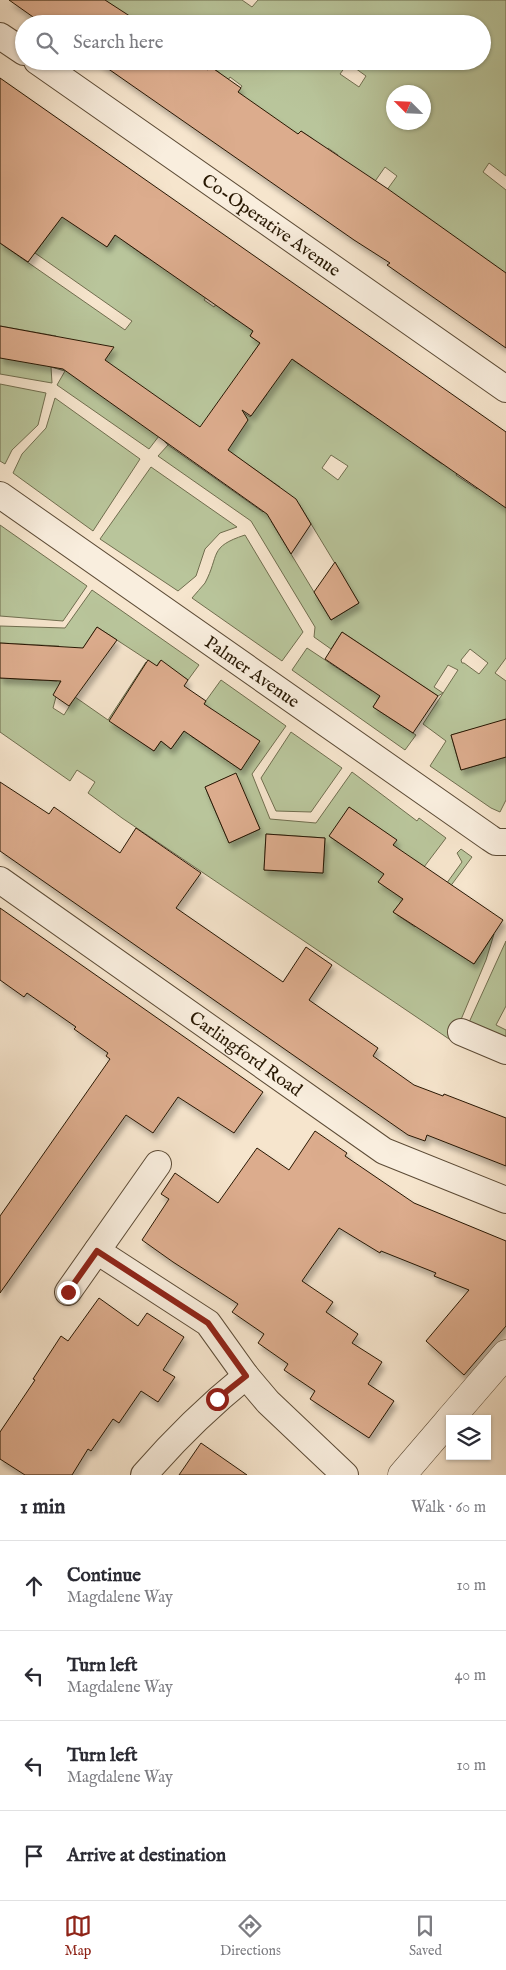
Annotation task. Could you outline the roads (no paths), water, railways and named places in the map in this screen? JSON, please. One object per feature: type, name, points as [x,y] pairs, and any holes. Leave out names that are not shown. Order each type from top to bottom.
[{"type":"street","points":[[0,36],[15,46]]},
{"type":"street","name":"Co-Operative Avenue","points":[[50,70],[506,389]]},
{"type":"street","name":"Palmer Avenue","points":[[0,495],[490,838],[496,842],[506,842]]},
{"type":"street","name":"Carlingford Road","points":[[0,880],[384,1151],[506,1200]]},
{"type":"street","points":[[461,1032],[506,1051]]},
{"type":"street","points":[[68,1292],[158,1164]]},
{"type":"street","points":[[97,1251],[208,1323],[246,1376],[268,1402],[345,1475]]},
{"type":"street","points":[[453,1415],[506,1354]]},
{"type":"street","points":[[144,1475],[186,1429],[217,1399],[246,1376]]},
{"type":"street","points":[[402,1475],[446,1424]]}]
